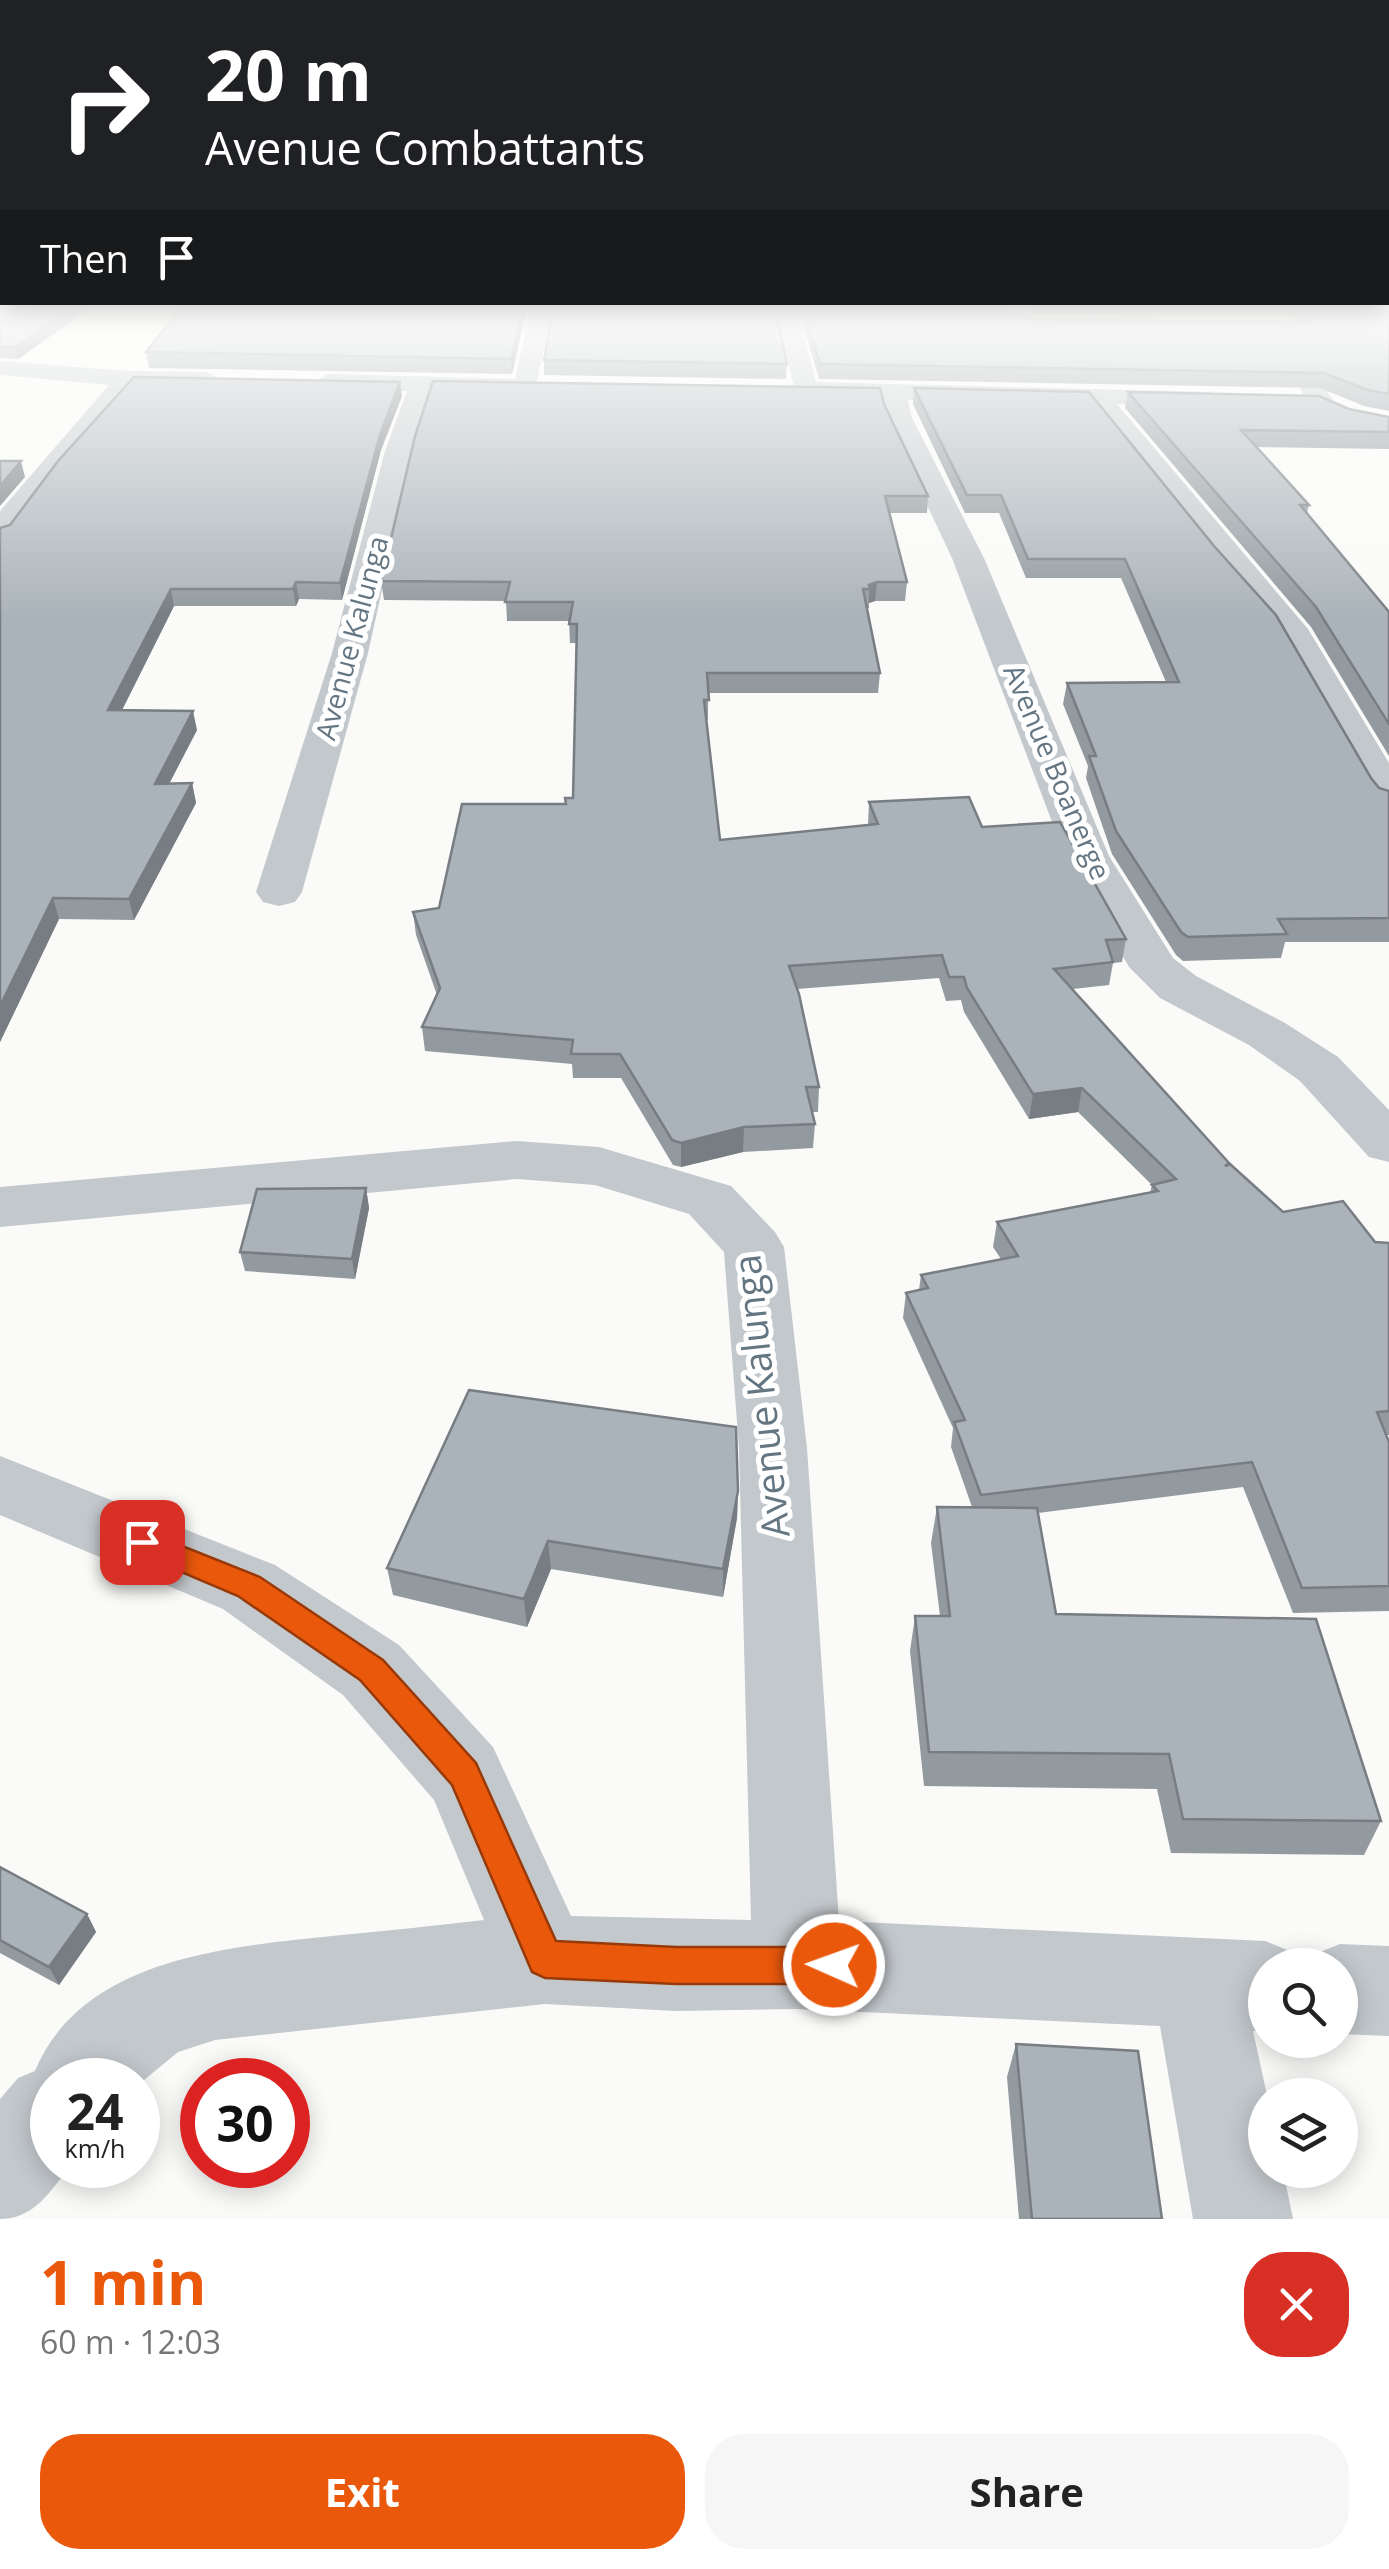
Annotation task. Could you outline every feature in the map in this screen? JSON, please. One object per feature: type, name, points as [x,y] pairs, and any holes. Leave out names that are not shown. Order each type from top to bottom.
[{"type":"street","points":[[0,532],[99,412]]},
{"type":"street","name":"Avenue Kalunga","points":[[279,892],[350,653],[413,412]]},
{"type":"street","name":"Avenue Boanerge","points":[[898,412],[968,558],[1087,856],[1154,968],[1178,987],[1266,1034],[1319,1069],[1389,1144]]},
{"type":"street","points":[[1109,412],[1224,555],[1290,629],[1389,798]]},
{"type":"street","name":"Avenue Kalunga","points":[[0,1207],[517,1160],[599,1166],[710,1200],[754,1247],[773,1448],[798,1964]]},
{"type":"street","points":[[0,1484],[249,1586],[371,1670],[464,1774],[545,1959]]},
{"type":"street","points":[[96,2058],[150,2016],[215,1994],[545,1959],[676,1966],[798,1964],[1232,1984],[1243,2219]]},
{"type":"street","points":[[1358,1990],[1389,1991]]},
{"type":"street","points":[[0,2176],[30,2139]]},
{"type":"building","points":[[103,412],[389,412],[340,583],[296,582],[293,589],[171,589],[108,710],[193,711],[155,784],[192,783],[129,899],[53,898],[0,1006],[0,528],[10,525],[58,461]]},
{"type":"building","points":[[423,412],[888,412],[928,496],[885,496],[907,582],[877,582],[869,585],[870,589],[863,589],[880,673],[707,673],[709,700],[704,700],[720,840],[878,824],[869,802],[969,797],[982,827],[1060,822],[1126,939],[1106,940],[1113,962],[1054,969],[1229,1163],[1225,1166],[1230,1164],[1283,1212],[1343,1201],[1375,1242],[1389,1243],[1389,1411],[1377,1412],[1389,1442],[1389,1586],[1302,1588],[1252,1462],[981,1495],[954,1422],[965,1420],[906,1293],[928,1288],[921,1275],[1018,1256],[997,1222],[1158,1191],[1152,1185],[1176,1179],[1082,1088],[1033,1094],[967,988],[964,977],[949,977],[942,955],[789,966],[819,1087],[806,1087],[815,1124],[744,1127],[681,1143],[672,1140],[620,1054],[571,1054],[573,1040],[422,1027],[440,988],[413,912],[439,908],[462,804],[566,804],[565,798],[573,798],[577,624],[569,624],[573,602],[505,602],[510,582],[381,581]]},
{"type":"building","points":[[926,412],[1105,412],[1214,546],[1276,615],[1371,778],[1379,788],[1389,791],[1389,918],[1278,919],[1287,934],[1188,937],[1181,932],[1116,831],[1089,756],[1096,756],[1067,683],[1179,682],[1125,559],[1028,559],[1001,495],[967,495]]},
{"type":"building","points":[[1145,412],[1362,412],[1389,417],[1389,432],[1241,430],[1309,505],[1300,505],[1389,612],[1389,724],[1316,607]]},
{"type":"building","points":[[0,461],[21,461],[0,486]]},
{"type":"building","points":[[366,1188],[352,1259],[240,1252],[257,1189]]},
{"type":"building","points":[[469,1390],[736,1427],[738,1491],[723,1569],[548,1541],[524,1599],[387,1568]]},
{"type":"building","points":[[937,1507],[1037,1508],[1056,1614],[1316,1619],[1381,1821],[1183,1819],[1169,1754],[929,1752],[915,1616],[950,1616]]},
{"type":"building","points":[[0,1867],[87,1914],[49,1967],[0,1940]]},
{"type":"building","points":[[1016,2044],[1138,2051],[1162,2219],[1032,2219]]},
{"type":"route","points":[[142,1542],[249,1586],[371,1670],[464,1774],[545,1959],[676,1966],[834,1965]]}]
